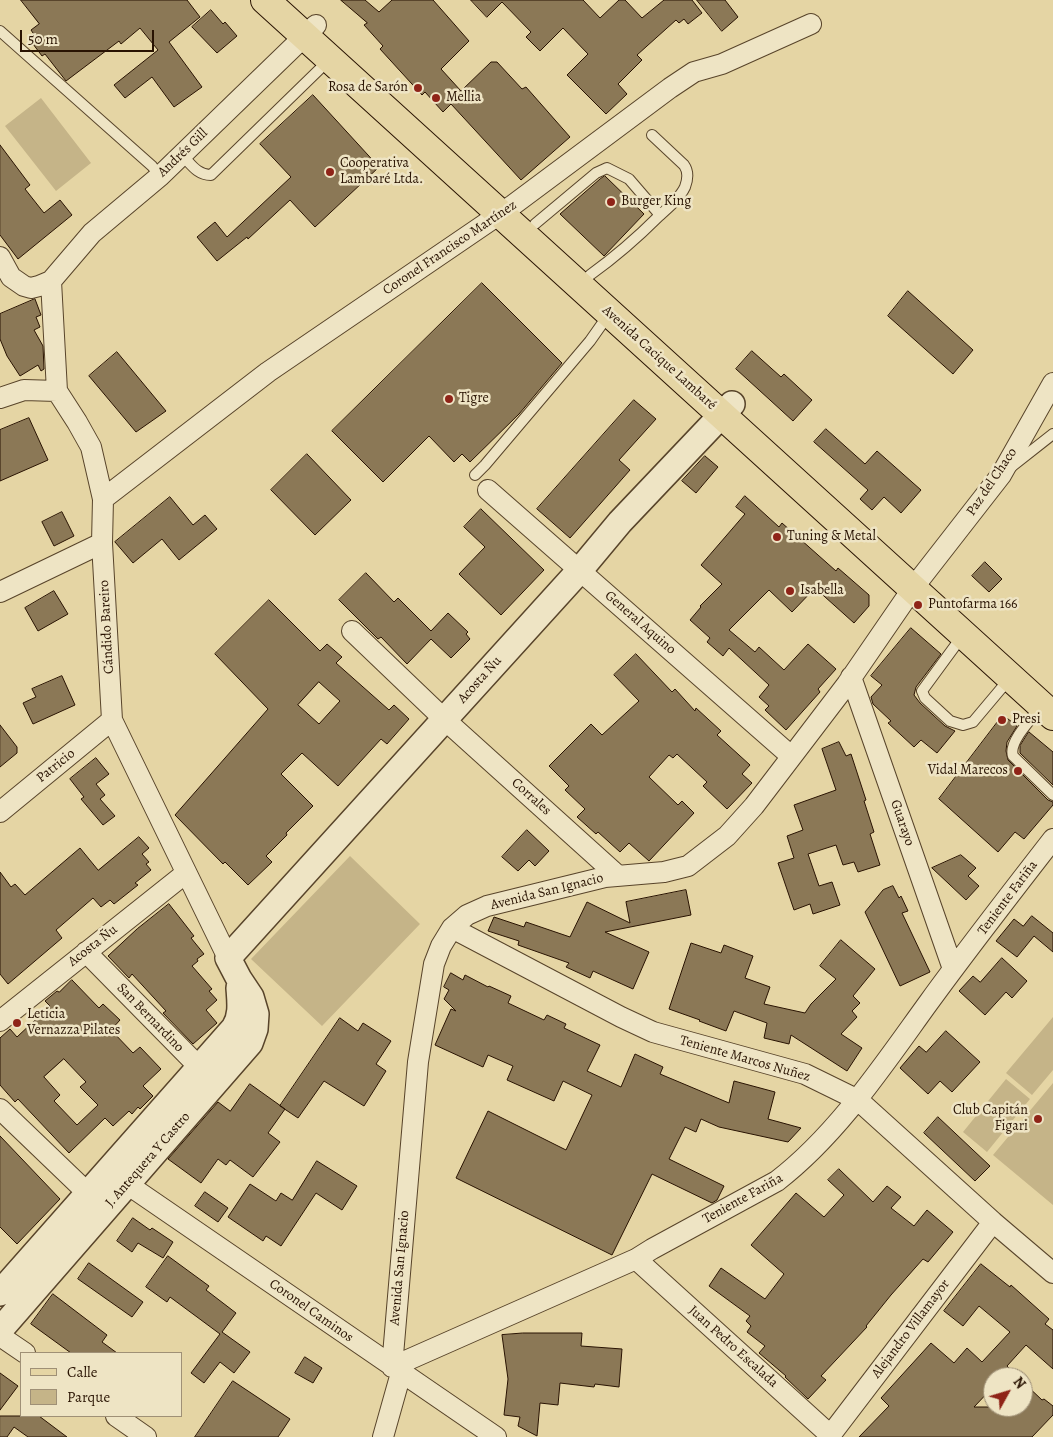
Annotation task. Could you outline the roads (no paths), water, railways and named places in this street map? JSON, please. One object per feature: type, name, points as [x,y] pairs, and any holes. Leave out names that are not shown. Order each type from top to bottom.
[{"type":"main road","name":"Avenida Cacique Lambaré","points":[[265,0],[311,31],[507,209],[610,313],[727,409]]},
{"type":"main road","name":"Avenida Cacique Lambaré","points":[[289,0],[329,59],[507,209],[535,224],[727,409],[918,583],[1049,706]]},
{"type":"main road","name":"Avenida Cacique Lambaré","points":[[918,583],[963,634],[1010,677],[1049,706]]},
{"type":"street","name":"Coronel Francisco Martínez","points":[[103,499],[268,372],[507,209],[670,88],[694,72],[722,64],[812,24]]},
{"type":"street","name":"Andrés Gill","points":[[51,281],[92,233],[160,176],[311,31]]},
{"type":"street","points":[[0,257],[10,277],[24,286],[31,288],[51,281]]},
{"type":"street","name":"Cándido Bareiro","points":[[51,281],[57,391],[91,447],[103,499],[102,543],[112,720],[233,969]]},
{"type":"street","name":"Paz del Chaco","points":[[918,583],[1000,475],[1053,383]]},
{"type":"street","points":[[0,398],[24,390],[57,391]]},
{"type":"street","name":"Acosta Ñu","points":[[233,969],[444,719],[580,570],[620,522],[727,409]]},
{"type":"street","name":"General Aquino","points":[[488,490],[791,756]]},
{"type":"street","points":[[0,592],[102,543]]},
{"type":"street","name":"Avenida San Ignacio","points":[[383,1437],[396,1370],[418,1062],[434,964],[441,946],[452,928],[467,915],[487,906],[605,877],[664,872],[688,866],[727,836],[754,806],[851,677],[918,583]]},
{"type":"street","name":"Corrales","points":[[352,631],[444,719],[617,875]]},
{"type":"street","name":"Guarayo","points":[[851,677],[953,969]]},
{"type":"street","name":"Patricio","points":[[0,812],[112,720]]},
{"type":"street","name":"Teniente Fariña","points":[[396,1370],[636,1259],[778,1181],[799,1163],[858,1100],[953,969],[1053,839]]},
{"type":"street","name":"Acosta Ñu","points":[[0,1021],[186,873]]},
{"type":"street","name":"Teniente Marcos Nuñez","points":[[452,928],[653,1032],[805,1074],[858,1100],[993,1222],[1053,1273]]},
{"type":"street","name":"San Bernardino","points":[[86,952],[207,1076]]},
{"type":"street","name":"J. Antequera Y Castro","points":[[0,1330],[96,1202],[207,1076],[250,1043],[255,1029],[256,1014],[251,997],[233,969]]},
{"type":"street","name":"J. Antequera Y Castro","points":[[0,1293],[96,1202],[127,1184],[207,1076]]},
{"type":"street","points":[[0,1109],[96,1202]]},
{"type":"street","name":"Coronel Caminos","points":[[127,1184],[496,1437]]},
{"type":"street","name":"Alejandro Villamayor","points":[[829,1436],[993,1222]]},
{"type":"street","name":"Juan Pedro Escalada","points":[[636,1259],[829,1436]]},
{"type":"street","points":[[0,1336],[24,1352]]},
{"type":"street","points":[[117,1417],[146,1437]]},
{"type":"lane","points":[[0,31],[152,166],[160,176]]},
{"type":"lane","points":[[182,155],[197,171],[204,175],[211,175],[329,59]]},
{"type":"lane","points":[[590,275],[622,251],[681,193],[688,176],[688,170],[652,135]]},
{"type":"lane","points":[[535,224],[596,173],[607,168],[629,180],[660,215]]},
{"type":"lane","points":[[475,474],[485,465],[590,341],[610,313]]},
{"type":"lane","points":[[1000,475],[1053,434]]},
{"type":"lane","points":[[963,634],[922,691],[925,698],[931,704],[950,721],[963,726],[973,722],[1010,677]]},
{"type":"lane","points":[[1049,706],[1013,743],[1012,751],[1014,756],[1053,795]]},
{"type":"place","name":"Rosa de Sarón","points":[[418,88]]},
{"type":"place","name":"Mellia","points":[[436,98]]},
{"type":"place","name":"Cooperativa Lambaré Ltda.","points":[[330,172]]},
{"type":"place","name":"Burger King","points":[[611,202]]},
{"type":"place","name":"Tigre","points":[[449,399]]},
{"type":"place","name":"Tuning & Metal","points":[[777,537]]},
{"type":"place","name":"Isabella","points":[[790,591]]},
{"type":"place","name":"Puntofarma 166","points":[[918,605]]},
{"type":"place","name":"Presi","points":[[1002,720]]},
{"type":"place","name":"Vidal Marecos","points":[[1018,771]]},
{"type":"place","name":"Leticia Vernazza Pilates","points":[[17,1023]]},
{"type":"place","name":"Club Capitán Figari","points":[[1038,1119]]}]
